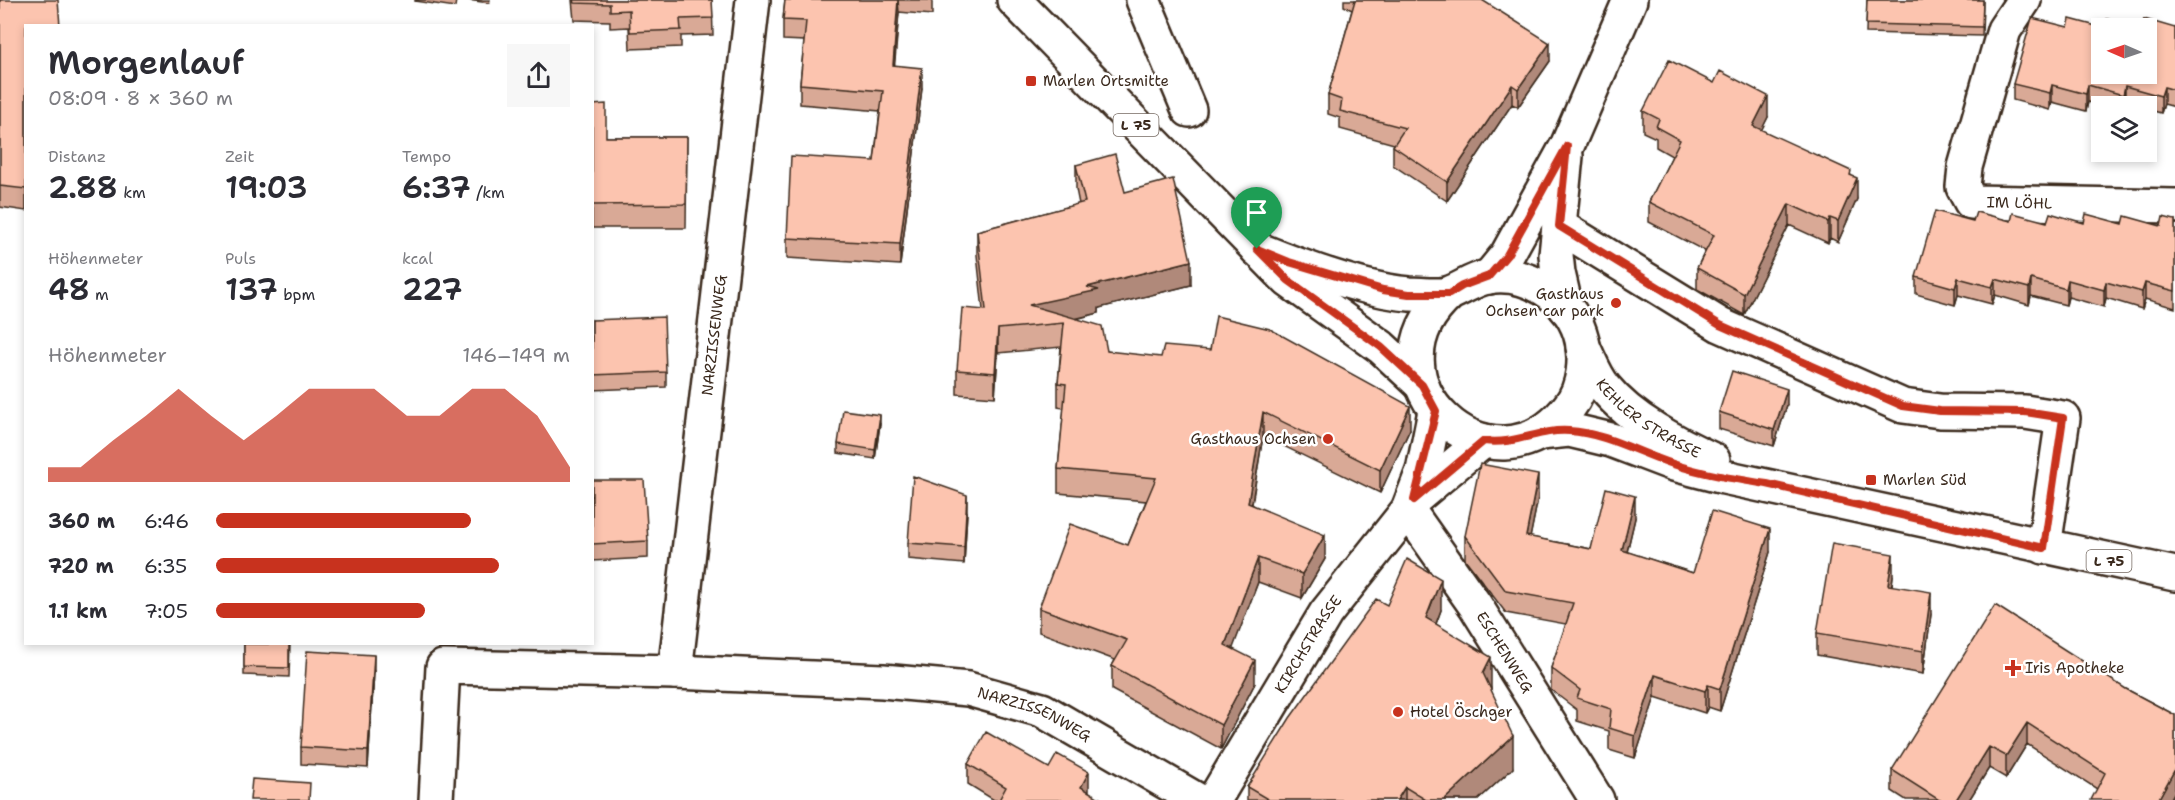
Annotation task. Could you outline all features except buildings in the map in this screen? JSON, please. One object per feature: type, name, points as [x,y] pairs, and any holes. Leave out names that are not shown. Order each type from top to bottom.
[{"type":"street","name":"NARZISSENWEG","points":[[675,672],[753,0]]},
{"type":"street","name":"KEHLER STRASSE","points":[[1014,0],[1288,280],[1381,347],[1457,430],[1484,441],[1513,442],[1540,433],[1569,430],[1611,440],[1674,464],[1724,477],[1767,484],[2044,548],[2175,574]]},
{"type":"street","points":[[1143,0],[1189,110]]},
{"type":"street","points":[[1489,276],[1507,255],[1567,146],[1630,0]]},
{"type":"street","name":"IM LÖHL","points":[[2024,0],[2004,30],[1965,167],[1963,187],[1971,202],[2175,206]]},
{"type":"street","points":[[1566,308],[1558,273],[1559,226],[1567,146]]},
{"type":"street","points":[[1559,226],[1720,325],[1903,406],[1940,411],[2025,412],[2063,418],[2044,548]]},
{"type":"street","name":"KEHLER STRASSE","points":[[1257,249],[1289,262],[1383,290],[1409,294],[1449,294]]},
{"type":"street","name":"KEHLER STRASSE","points":[[1429,398],[1418,364],[1419,342],[1430,315],[1449,294],[1462,286],[1489,276],[1518,278],[1532,282],[1545,288],[1566,308],[1580,333],[1583,347],[1582,376],[1572,403],[1552,425],[1540,433]]},
{"type":"street","name":"KEHLER STRASSE","points":[[1583,347],[1602,383],[1621,404],[1652,427],[1696,452],[1767,484]]},
{"type":"street","name":"KIRCHSTRASSE","points":[[1411,505],[1429,398]]},
{"type":"street","name":"KIRCHSTRASSE","points":[[1214,800],[1326,613],[1411,505],[1484,441]]},
{"type":"street","name":"ESCHENWEG","points":[[1411,505],[1597,800]]},
{"type":"street","name":"NARZISSENWEG","points":[[436,800],[443,667],[675,672],[884,681],[968,689],[1042,710],[1197,800]]},
{"type":"place","name":"Marlen Ortsmitte","points":[[1031,81]]},
{"type":"place","name":"Gasthaus Ochsen car park","points":[[1616,303]]},
{"type":"place","name":"Gasthaus Ochsen","points":[[1328,439]]},
{"type":"place","name":"Marlen Süd","points":[[1871,480]]},
{"type":"place","name":"Iris Apotheke","points":[[2013,668]]},
{"type":"place","name":"Hotel Öschger","points":[[1398,712]]},
{"type":"route","points":[[1567,146],[1559,226],[1720,325],[1903,406],[1940,411],[2025,412],[2063,418],[2044,548],[1767,484],[1724,477],[1674,464],[1611,440],[1569,430],[1540,433],[1513,442],[1484,441],[1414,500],[1430,443],[1436,411],[1427,399],[1422,385],[1381,347],[1288,280],[1257,249],[1289,262],[1383,290],[1409,294],[1449,294],[1475,280],[1489,276],[1507,255],[1567,146]]}]
